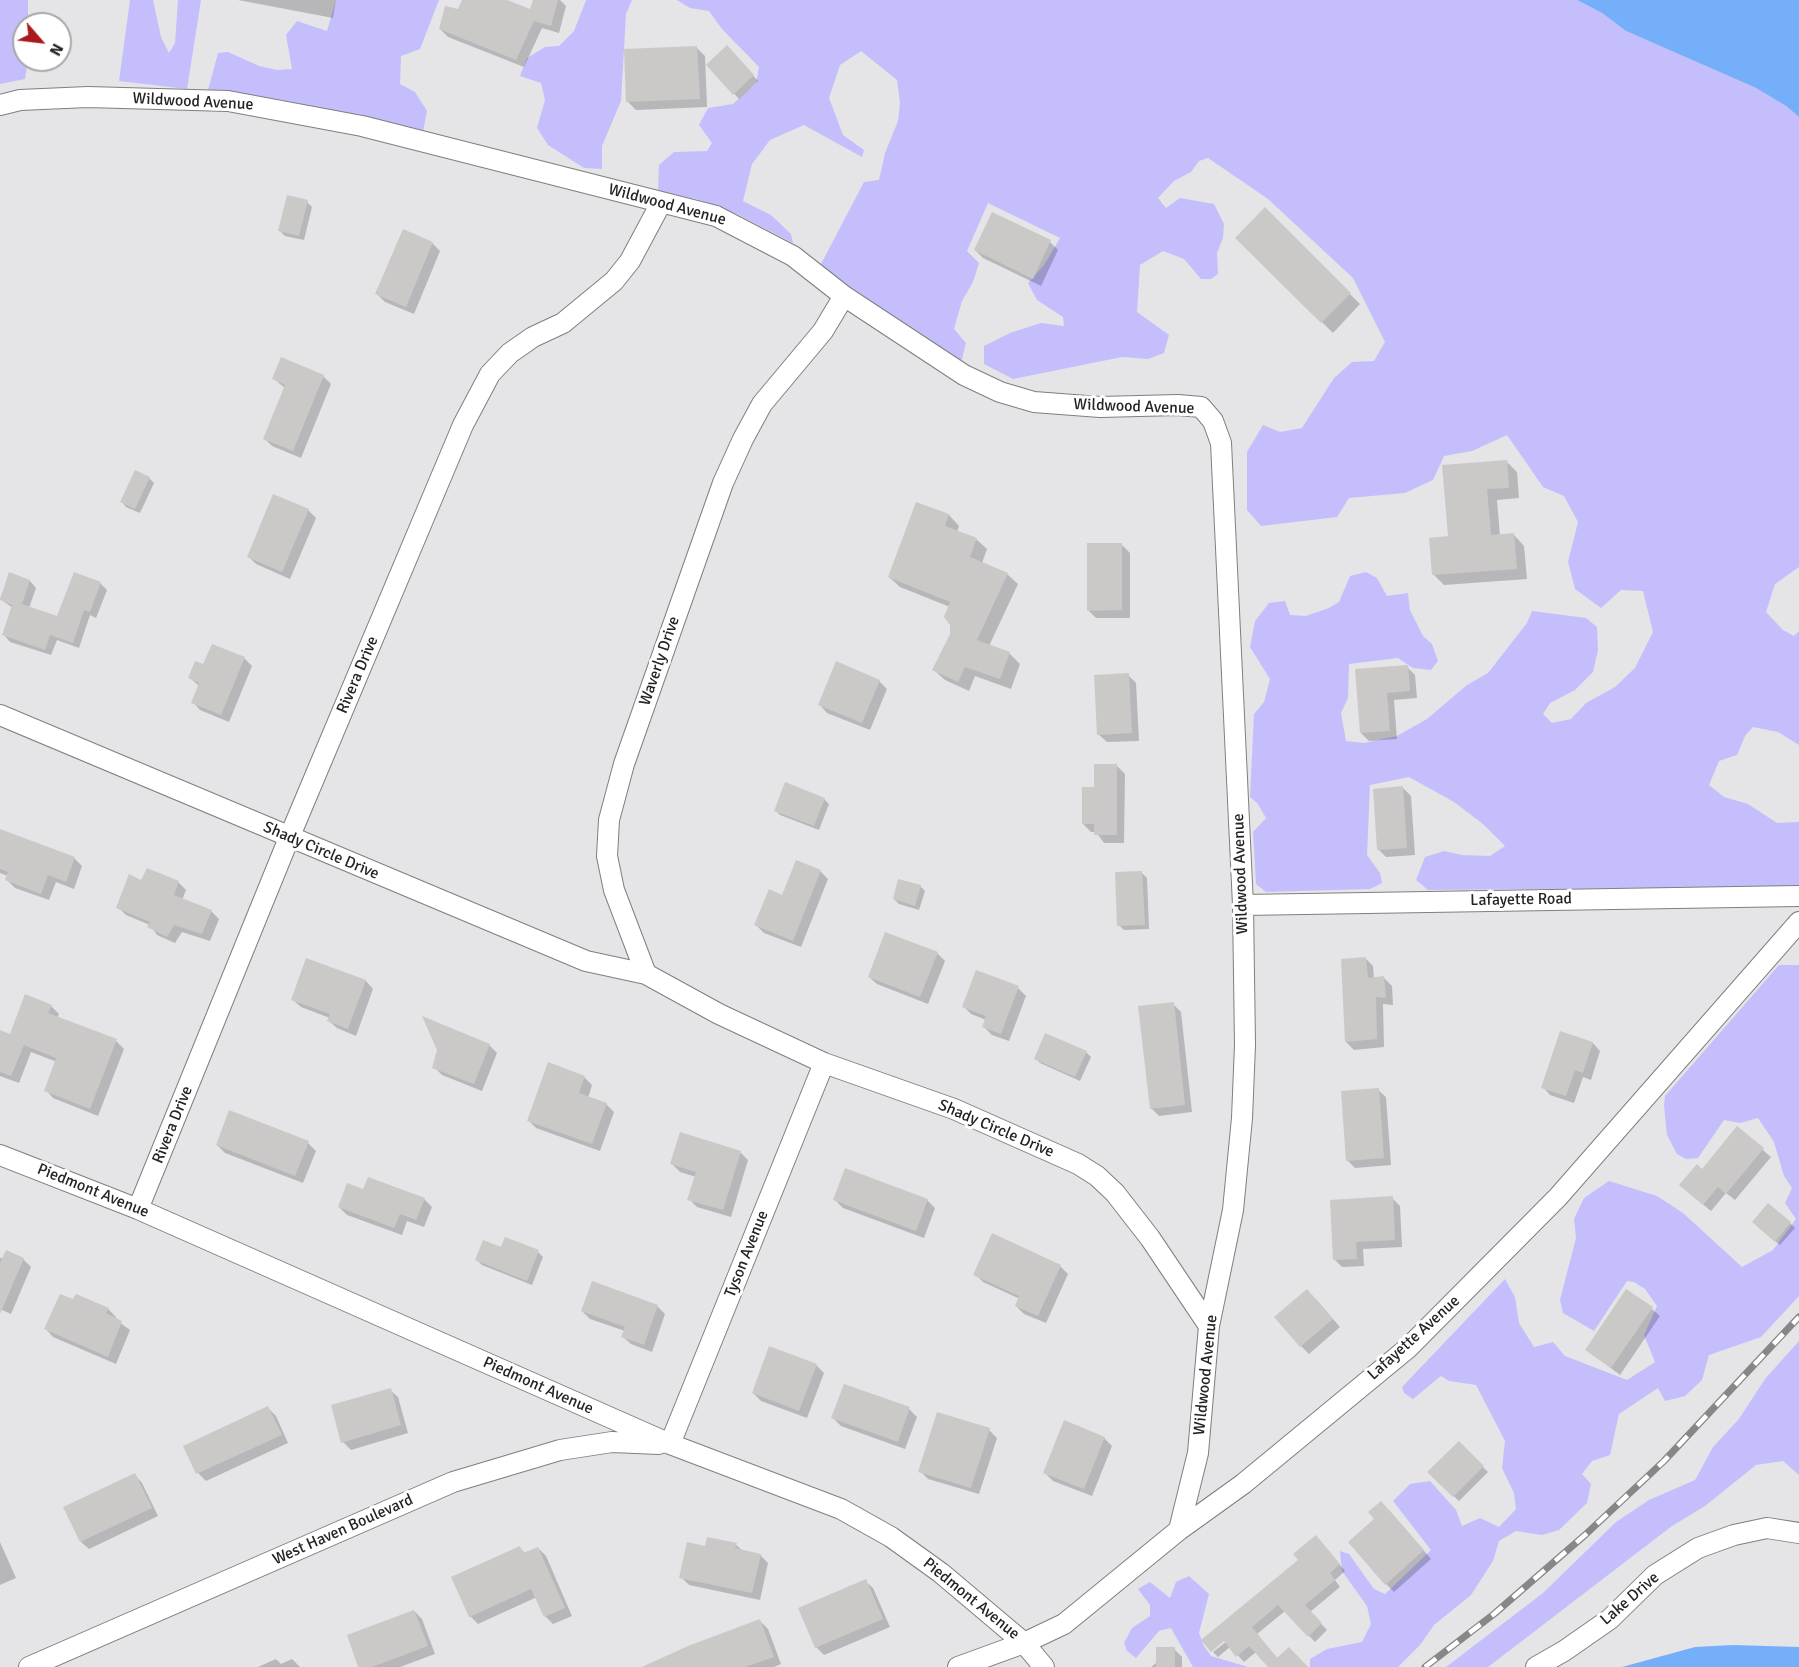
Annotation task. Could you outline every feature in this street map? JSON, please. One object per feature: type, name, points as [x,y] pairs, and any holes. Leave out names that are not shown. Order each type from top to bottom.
[{"type":"street","name":"Wildwood Avenue","points":[[0,105],[20,100],[88,97],[228,101],[362,126],[716,216],[753,233],[793,256],[844,296],[964,375],[1000,392],[1034,402],[1100,407],[1178,405],[1201,407],[1213,422],[1221,443],[1243,905],[1245,1045],[1242,1118],[1233,1210],[1209,1326],[1198,1454],[1179,1530]]},
{"type":"street","name":"Rivera Drive","points":[[138,1209],[289,838],[463,426],[490,374],[510,353],[533,337],[563,323],[614,281],[630,261],[661,203]]},
{"type":"street","name":"Waverly Drive","points":[[646,974],[614,890],[607,856],[609,820],[624,764],[723,483],[735,457],[762,404],[823,331],[844,296]]},
{"type":"street","name":"Shady Circle Drive","points":[[0,715],[586,962],[646,974],[719,1014],[824,1063],[954,1109],[1078,1164],[1097,1176],[1115,1193],[1150,1238],[1209,1326]]},
{"type":"street","name":"Lafayette Road","points":[[1243,905],[1799,896]]},
{"type":"street","name":"Lafayette Avenue","points":[[958,1667],[1024,1643],[1064,1624],[1179,1530],[1243,1484],[1408,1348],[1558,1197],[1799,922]]},
{"type":"street","name":"Tyson Avenue","points":[[670,1444],[824,1063]]},
{"type":"street","name":"Piedmont Avenue","points":[[0,1155],[138,1209],[670,1444],[841,1509],[891,1537],[942,1573],[1024,1643],[1044,1667]]},
{"type":"street","name":"West Haven Boulevard","points":[[29,1667],[453,1482],[560,1450],[612,1443],[670,1444]]},
{"type":"street","name":"Lake Drive","points":[[1536,1667],[1564,1651],[1610,1619],[1655,1575],[1698,1548],[1734,1535],[1767,1528],[1799,1533]]},
{"type":"shaded area","points":[[0,0],[28,0],[28,12],[12,12],[12,72],[26,72],[25,79],[0,84]]},
{"type":"shaded area","points":[[130,0],[153,0],[161,37],[169,53],[175,43],[178,0],[201,0],[187,89],[119,81]]},
{"type":"shaded area","points":[[336,0],[439,0],[420,49],[401,56],[400,84],[415,92],[427,111],[423,132],[283,100],[208,90],[218,53],[228,52],[259,66],[277,70],[292,69],[286,35],[297,21],[327,31]]},
{"type":"shaded area","points":[[586,0],[632,0],[626,14],[621,101],[602,146],[602,169],[584,168],[548,145],[537,128],[545,100],[541,83],[520,76],[527,58],[545,47],[559,46],[574,31]]},
{"type":"shaded area","points":[[677,0],[1577,0],[1602,13],[1626,31],[1756,88],[1786,106],[1799,117],[1799,567],[1775,584],[1766,612],[1783,630],[1794,636],[1799,631],[1799,745],[1778,732],[1753,727],[1745,736],[1737,755],[1719,761],[1709,785],[1724,797],[1748,804],[1777,823],[1799,822],[1799,887],[1428,890],[1416,880],[1425,857],[1444,851],[1462,855],[1490,856],[1505,846],[1483,824],[1454,802],[1409,777],[1370,785],[1367,855],[1380,873],[1382,883],[1370,889],[1266,892],[1256,884],[1253,832],[1266,818],[1258,804],[1250,797],[1254,714],[1264,702],[1270,679],[1250,647],[1255,621],[1269,603],[1285,601],[1290,615],[1306,616],[1339,602],[1350,576],[1366,572],[1377,578],[1387,596],[1408,593],[1410,610],[1423,636],[1432,644],[1438,661],[1431,670],[1413,668],[1398,658],[1349,664],[1348,698],[1341,713],[1346,741],[1364,743],[1397,736],[1427,719],[1467,685],[1488,673],[1527,623],[1532,611],[1586,618],[1597,627],[1598,650],[1593,672],[1575,690],[1550,703],[1543,714],[1552,723],[1571,719],[1586,703],[1615,687],[1635,668],[1653,632],[1643,591],[1621,590],[1601,608],[1575,589],[1568,562],[1578,522],[1564,496],[1543,487],[1507,435],[1472,451],[1444,456],[1433,480],[1405,493],[1349,498],[1337,517],[1261,526],[1247,510],[1247,452],[1263,425],[1280,432],[1302,428],[1334,378],[1352,362],[1374,361],[1385,342],[1353,278],[1268,199],[1208,158],[1199,161],[1191,172],[1174,181],[1158,198],[1166,208],[1180,198],[1214,204],[1224,224],[1223,238],[1217,253],[1218,274],[1211,279],[1201,279],[1184,259],[1163,251],[1140,265],[1137,312],[1169,335],[1164,353],[1148,359],[1122,357],[1013,379],[984,364],[984,346],[1010,333],[1041,323],[1064,326],[1063,317],[1037,300],[1028,283],[1044,265],[1060,238],[988,203],[967,251],[979,263],[973,282],[962,301],[954,329],[966,343],[961,363],[851,293],[821,264],[864,182],[879,180],[885,153],[898,121],[900,103],[897,80],[861,51],[840,65],[829,98],[843,135],[864,150],[862,157],[804,125],[770,140],[752,164],[743,201],[771,215],[791,234],[793,243],[737,214],[697,199],[658,192],[659,165],[674,152],[707,151],[712,143],[699,125],[708,108],[733,104],[756,83],[759,67],[722,29],[709,11],[690,8]]},
{"type":"shaded area","points":[[1779,965],[1799,965],[1799,1296],[1761,1337],[1709,1355],[1702,1380],[1685,1396],[1665,1401],[1658,1388],[1619,1414],[1610,1455],[1592,1461],[1582,1474],[1591,1484],[1587,1503],[1559,1530],[1542,1535],[1516,1531],[1499,1541],[1493,1561],[1471,1595],[1434,1625],[1420,1645],[1398,1667],[1310,1667],[1310,1659],[1327,1649],[1362,1642],[1371,1624],[1367,1606],[1342,1571],[1340,1551],[1349,1554],[1374,1589],[1385,1594],[1431,1550],[1393,1501],[1410,1484],[1430,1481],[1456,1510],[1462,1526],[1480,1518],[1499,1527],[1516,1509],[1514,1493],[1502,1468],[1505,1441],[1476,1385],[1449,1381],[1441,1376],[1413,1399],[1404,1393],[1402,1387],[1505,1279],[1515,1297],[1519,1323],[1534,1347],[1553,1342],[1565,1356],[1627,1380],[1655,1362],[1644,1335],[1657,1306],[1645,1289],[1634,1282],[1627,1281],[1594,1331],[1563,1313],[1560,1300],[1576,1238],[1574,1219],[1584,1198],[1609,1181],[1657,1196],[1683,1213],[1742,1267],[1773,1250],[1796,1219],[1785,1203],[1792,1188],[1784,1176],[1774,1142],[1758,1118],[1740,1123],[1724,1120],[1698,1158],[1686,1159],[1677,1154],[1667,1135],[1664,1106],[1665,1096]]},
{"type":"shaded area","points":[[1799,1341],[1799,1475],[1783,1461],[1756,1465],[1705,1506],[1672,1526],[1488,1667],[1446,1667],[1543,1593],[1616,1522],[1649,1500],[1695,1480],[1713,1447],[1739,1419],[1765,1379]]},
{"type":"shaded area","points":[[1189,1576],[1209,1594],[1199,1633],[1204,1646],[1211,1656],[1248,1667],[1193,1667],[1171,1628],[1159,1631],[1136,1658],[1127,1651],[1124,1643],[1132,1628],[1150,1616],[1150,1605],[1138,1589],[1150,1582],[1170,1598],[1176,1582]]},
{"type":"water","points":[[1577,0],[1799,0],[1799,117],[1786,106],[1756,88],[1626,31],[1602,13]]},
{"type":"water","points":[[1733,1645],[1799,1647],[1799,1667],[1622,1667],[1695,1647]]},
{"type":"building","points":[[462,0],[507,0],[530,9],[533,0],[558,0],[551,26],[534,21],[516,60],[439,29],[445,6],[458,9]]},
{"type":"building","points":[[727,45],[754,75],[733,95],[706,65]]},
{"type":"building","points":[[697,46],[700,99],[626,102],[624,49]]},
{"type":"building","points":[[287,195],[308,200],[299,236],[278,231]]},
{"type":"building","points":[[1265,207],[1351,293],[1321,323],[1235,238]]},
{"type":"building","points":[[992,212],[1051,240],[1033,279],[974,250]]},
{"type":"building","points":[[403,229],[433,242],[406,307],[375,294]]},
{"type":"building","points":[[281,357],[324,375],[293,451],[263,439],[285,385],[272,379]]},
{"type":"building","points":[[1507,460],[1509,488],[1487,489],[1491,535],[1514,533],[1517,569],[1432,575],[1429,538],[1448,536],[1442,465]]},
{"type":"building","points":[[135,470],[150,477],[135,509],[120,502]]},
{"type":"building","points":[[273,494],[309,509],[282,572],[247,557]]},
{"type":"building","points":[[916,502],[949,514],[945,526],[977,538],[970,557],[1008,573],[977,640],[1010,652],[1000,679],[965,667],[958,682],[932,670],[950,634],[950,625],[944,617],[950,602],[888,577]]},
{"type":"building","points":[[1087,543],[1122,543],[1122,610],[1087,611]]},
{"type":"building","points":[[9,572],[30,580],[22,604],[57,616],[74,572],[101,582],[90,612],[84,610],[73,643],[50,635],[45,650],[2,635],[12,605],[0,600]]},
{"type":"building","points":[[212,644],[245,657],[221,715],[191,703],[199,683],[188,678],[195,661],[203,664]]},
{"type":"building","points":[[836,661],[880,680],[862,723],[818,705]]},
{"type":"building","points":[[1408,665],[1410,691],[1387,693],[1390,731],[1360,733],[1355,669]]},
{"type":"building","points":[[1129,673],[1132,733],[1097,735],[1094,675]]},
{"type":"building","points":[[1094,764],[1117,764],[1117,835],[1094,835],[1094,824],[1082,824],[1082,787],[1094,787]]},
{"type":"building","points":[[785,782],[825,798],[814,826],[774,811]]},
{"type":"building","points":[[1403,786],[1407,848],[1377,850],[1373,789]]},
{"type":"building","points":[[0,829],[75,857],[66,882],[48,875],[41,894],[5,880],[8,872],[0,869]]},
{"type":"building","points":[[796,860],[821,870],[793,941],[754,925],[769,889],[782,895]]},
{"type":"building","points":[[147,868],[179,881],[174,895],[212,910],[202,934],[174,925],[167,937],[147,927],[150,922],[116,908],[129,874],[141,880]]},
{"type":"building","points":[[1142,871],[1145,925],[1117,926],[1115,872]]},
{"type":"building","points":[[898,879],[921,885],[915,906],[893,899]]},
{"type":"building","points":[[885,932],[938,952],[920,997],[868,977]]},
{"type":"building","points":[[1366,957],[1368,978],[1384,976],[1386,998],[1376,997],[1377,1039],[1345,1042],[1341,959]]},
{"type":"building","points":[[306,958],[366,980],[348,1029],[327,1021],[330,1014],[291,1000]]},
{"type":"building","points":[[976,970],[1019,986],[1001,1034],[982,1027],[986,1016],[962,1007]]},
{"type":"building","points":[[25,994],[52,1005],[48,1013],[117,1039],[90,1109],[44,1091],[56,1058],[24,1045],[11,1076],[0,1072],[0,1030],[10,1034]]},
{"type":"building","points":[[1174,1002],[1185,1105],[1150,1109],[1138,1006]]},
{"type":"building","points":[[422,1016],[490,1044],[474,1084],[432,1068],[437,1050]]},
{"type":"building","points":[[1560,1031],[1593,1042],[1583,1073],[1575,1070],[1566,1096],[1541,1088]]},
{"type":"building","points":[[1045,1033],[1087,1051],[1075,1077],[1034,1059]]},
{"type":"building","points":[[548,1062],[585,1076],[579,1093],[607,1103],[592,1144],[527,1121]]},
{"type":"building","points":[[1379,1088],[1384,1158],[1346,1161],[1341,1091]]},
{"type":"building","points":[[229,1110],[309,1141],[295,1176],[216,1145]]},
{"type":"building","points":[[1737,1126],[1764,1148],[1726,1194],[1718,1187],[1703,1205],[1679,1185],[1697,1164],[1702,1169]]},
{"type":"building","points":[[680,1132],[741,1151],[723,1210],[687,1200],[696,1172],[670,1164]]},
{"type":"building","points":[[845,1168],[928,1199],[916,1231],[833,1200]]},
{"type":"building","points":[[368,1177],[425,1198],[416,1220],[400,1214],[394,1228],[338,1207],[347,1183],[363,1189]]},
{"type":"building","points":[[1393,1196],[1395,1240],[1356,1242],[1357,1259],[1333,1260],[1330,1200]]},
{"type":"building","points":[[1768,1203],[1791,1222],[1775,1242],[1752,1222]]},
{"type":"building","points":[[992,1233],[1061,1265],[1038,1316],[1015,1306],[1019,1296],[973,1275]]},
{"type":"building","points":[[505,1237],[539,1250],[527,1281],[475,1260],[483,1240],[501,1247]]},
{"type":"building","points":[[6,1250],[24,1258],[0,1314],[0,1263]]},
{"type":"building","points":[[592,1281],[658,1305],[644,1345],[621,1337],[625,1327],[581,1311]]},
{"type":"building","points":[[1307,1289],[1333,1319],[1300,1347],[1274,1317]]},
{"type":"building","points":[[1626,1289],[1653,1307],[1611,1368],[1585,1350]]},
{"type":"building","points":[[60,1294],[73,1299],[76,1294],[109,1308],[106,1313],[122,1321],[108,1357],[44,1329]]},
{"type":"building","points":[[769,1346],[817,1364],[799,1411],[752,1393]]},
{"type":"building","points":[[844,1384],[910,1407],[898,1442],[831,1418]]},
{"type":"building","points":[[391,1388],[401,1425],[341,1443],[331,1405]]},
{"type":"building","points":[[268,1406],[282,1435],[196,1474],[183,1446]]},
{"type":"building","points":[[937,1412],[990,1428],[971,1488],[918,1472]]},
{"type":"building","points":[[1064,1420],[1105,1437],[1084,1489],[1043,1473]]},
{"type":"building","points":[[1459,1441],[1484,1466],[1453,1497],[1427,1472]]},
{"type":"building","points":[[135,1473],[152,1508],[80,1542],[63,1507]]},
{"type":"building","points":[[1381,1501],[1424,1550],[1385,1585],[1348,1542],[1374,1519],[1368,1512]]},
{"type":"building","points":[[1316,1535],[1340,1564],[1330,1573],[1335,1580],[1305,1605],[1322,1623],[1308,1637],[1278,1605],[1252,1627],[1277,1658],[1289,1647],[1308,1667],[1268,1667],[1249,1646],[1236,1657],[1224,1641],[1211,1652],[1201,1640],[1298,1560],[1293,1554]]},
{"type":"building","points":[[707,1537],[737,1543],[735,1548],[761,1554],[752,1593],[679,1578],[687,1542],[705,1546]]},
{"type":"building","points":[[520,1546],[523,1553],[538,1547],[565,1608],[544,1617],[531,1589],[469,1617],[451,1577]]},
{"type":"building","points":[[866,1579],[883,1619],[815,1648],[798,1608]]},
{"type":"building","points":[[414,1610],[428,1646],[372,1667],[358,1667],[347,1635]]},
{"type":"building","points":[[760,1619],[774,1657],[745,1667],[642,1667],[688,1646]]},
{"type":"building","points":[[1156,1647],[1175,1647],[1175,1667],[1156,1667]]},
{"type":"railway","points":[[1425,1667],[1494,1614],[1585,1535],[1664,1461],[1799,1317]]}]
